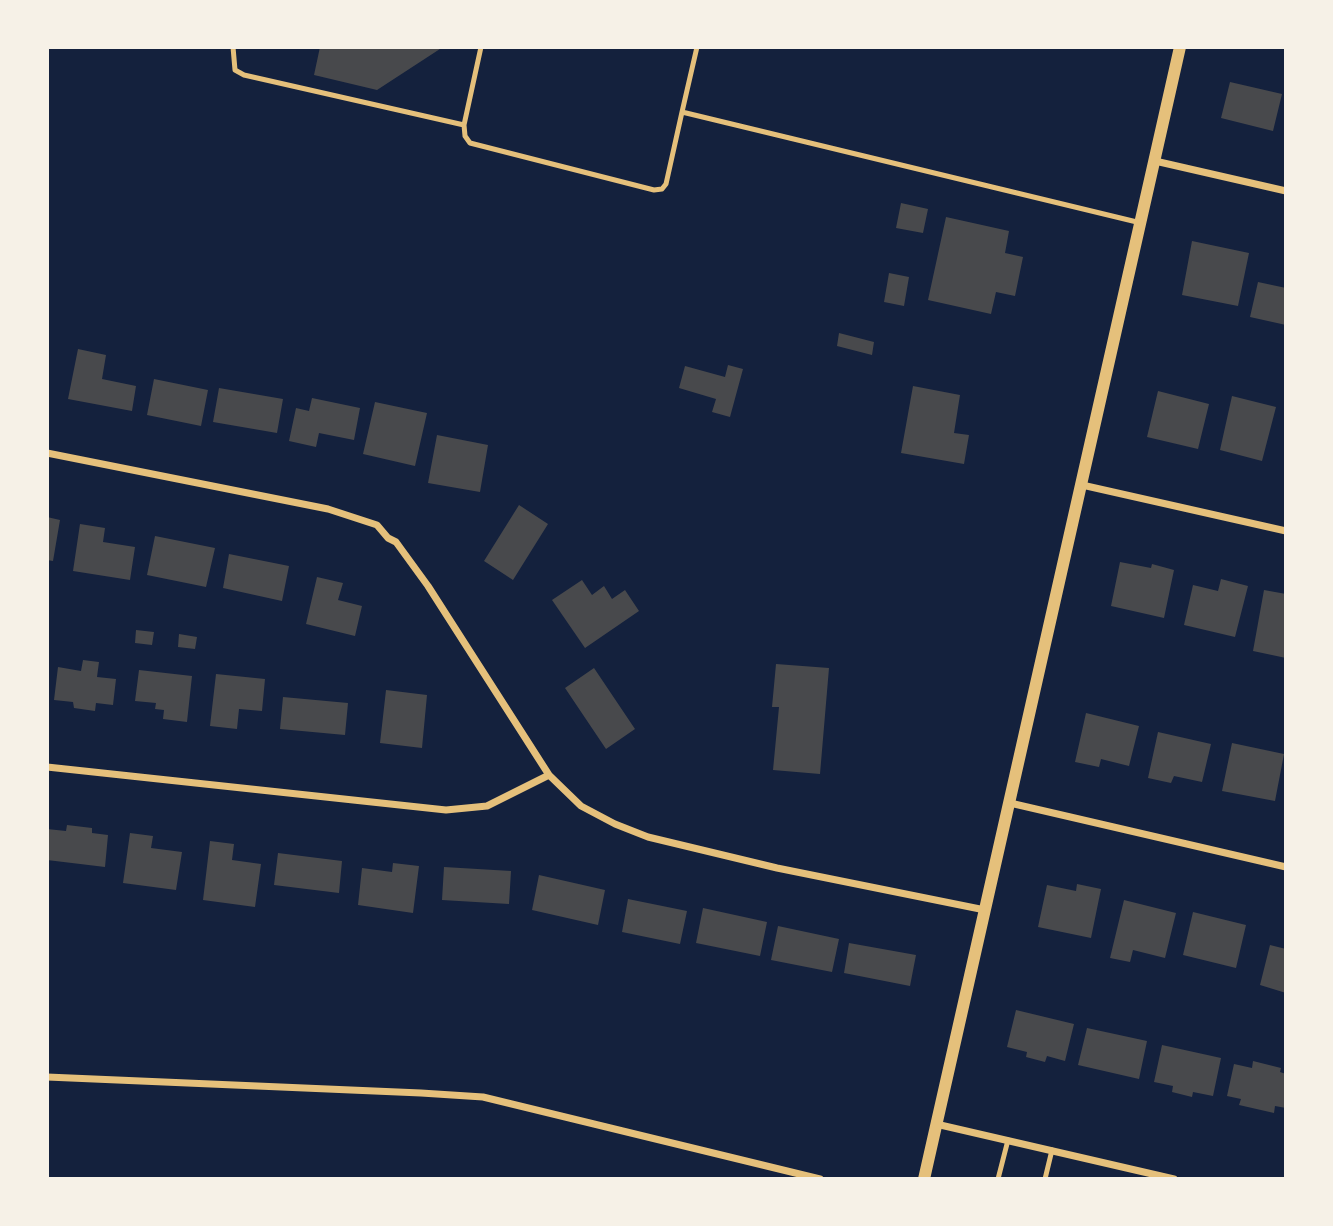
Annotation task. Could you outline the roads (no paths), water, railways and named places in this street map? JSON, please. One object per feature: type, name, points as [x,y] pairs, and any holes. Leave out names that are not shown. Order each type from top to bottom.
[{"type":"street","points":[[924,1179],[1180,47]]},
{"type":"street","points":[[1155,161],[1286,191]]},
{"type":"street","points":[[47,453],[328,509],[377,525],[388,538],[396,542],[428,586],[550,775],[581,806],[615,824],[648,837],[777,868],[985,910]]},
{"type":"street","points":[[1082,485],[1286,531]]},
{"type":"street","points":[[47,767],[446,810],[487,806],[550,775]]},
{"type":"street","points":[[1010,803],[1286,867]]},
{"type":"street","points":[[47,1077],[483,1097],[820,1179]]},
{"type":"street","points":[[935,1124],[1174,1179]]},
{"type":"lane","points":[[233,47],[236,70],[244,75],[464,125]]},
{"type":"lane","points":[[481,47],[464,125],[465,136],[470,143],[654,190],[666,184],[697,47]]},
{"type":"lane","points":[[682,112],[1141,223]]},
{"type":"lane","points":[[998,1179],[1008,1140]]},
{"type":"lane","points":[[1045,1179],[1052,1150]]}]
